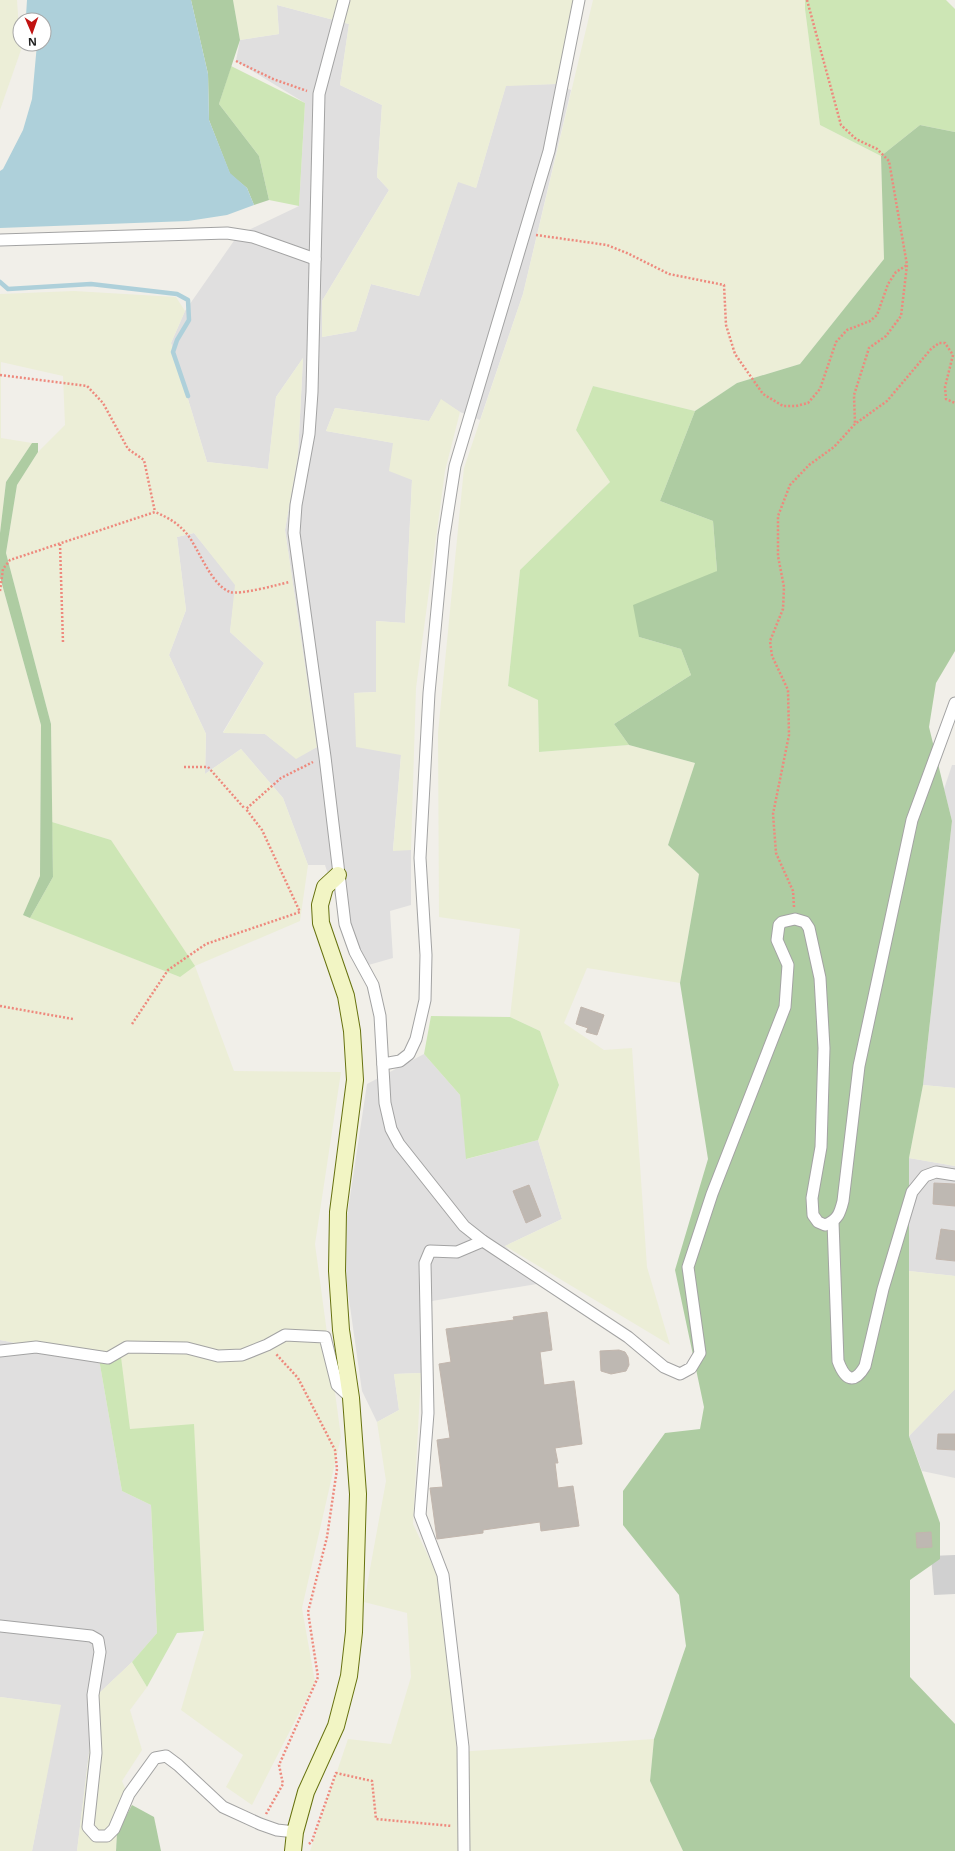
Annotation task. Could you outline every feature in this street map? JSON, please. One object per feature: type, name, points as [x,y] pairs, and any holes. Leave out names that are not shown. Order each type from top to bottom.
[{"type":"street","points":[[344,0],[319,94],[312,392],[309,434],[296,505],[294,533],[325,757],[345,924],[355,952],[373,985],[380,1016],[385,1103],[391,1129],[399,1144],[464,1226],[483,1241],[628,1337],[664,1367],[680,1374],[691,1368],[700,1353],[688,1267],[712,1194],[785,1007],[788,965],[777,940],[779,925],[782,922],[795,919],[804,922],[809,928],[820,978],[824,1048],[821,1147],[812,1198],[813,1216],[818,1222],[825,1225],[833,1222],[840,1216],[859,1066],[912,820],[955,703]]},
{"type":"street","points":[[382,1064],[400,1061],[409,1054],[416,1040],[425,1000],[426,955],[420,858],[429,693],[446,520],[455,466],[549,151],[579,0]]},
{"type":"street","points":[[0,240],[227,233],[252,237],[315,259]]},
{"type":"street","points":[[300,1848],[295,1832],[306,1792],[336,1726],[349,1676],[354,1632],[358,1494],[351,1398],[341,1330],[337,1271],[338,1212],[355,1080],[352,1031],[346,996],[321,923],[320,905],[325,887],[338,875]]},
{"type":"street","points":[[833,1222],[838,1361],[842,1372],[848,1378],[854,1378],[860,1375],[865,1366],[883,1290],[912,1192],[925,1176],[936,1172],[955,1175]]},
{"type":"street","points":[[464,1851],[463,1747],[443,1575],[420,1515],[428,1413],[425,1263],[430,1252],[457,1252],[483,1241]]},
{"type":"street","points":[[0,1351],[36,1347],[108,1358],[127,1348],[186,1348],[218,1356],[242,1355],[267,1345],[285,1335],[325,1337],[336,1385],[351,1398]]},
{"type":"street","points":[[0,1626],[91,1636],[98,1640],[100,1652],[93,1695],[96,1753],[88,1815],[88,1827],[96,1836],[107,1836],[114,1829],[129,1794],[154,1758],[166,1756],[178,1764],[223,1807],[277,1830],[295,1832]]},
{"type":"path","points":[[807,0],[841,125],[856,139],[877,149],[889,161],[908,265],[901,316],[886,336],[869,348],[854,395],[855,424]]},
{"type":"path","points":[[236,61],[273,79],[319,94]]},
{"type":"path","points":[[525,233],[607,245],[627,253],[669,274],[724,285],[726,325],[735,354],[763,394],[783,406],[796,406],[808,403],[820,389],[836,342],[847,330],[870,321],[877,315],[888,284],[896,272],[908,265]]},
{"type":"path","points":[[795,919],[793,891],[776,853],[773,814],[789,735],[788,690],[772,656],[770,642],[783,609],[784,586],[778,556],[778,516],[790,485],[809,465],[834,447],[855,424],[887,401],[931,349],[939,343],[944,343],[952,355],[945,387],[946,399],[955,403]]},
{"type":"path","points":[[0,375],[87,386],[103,403],[128,450],[144,460],[155,512]]},
{"type":"path","points":[[0,591],[3,568],[10,560],[155,512],[170,518],[187,534],[219,586],[231,592],[264,589],[300,579]]},
{"type":"path","points":[[60,544],[63,643]]},
{"type":"path","points":[[246,809],[281,778],[325,757]]},
{"type":"path","points":[[132,1024],[168,970],[206,944],[300,912],[262,830],[246,809],[208,767],[184,767]]},
{"type":"path","points":[[0,1006],[73,1019]]},
{"type":"path","points":[[260,1824],[283,1784],[279,1765],[318,1677],[308,1612],[327,1537],[337,1469],[335,1450],[298,1378],[267,1345]]},
{"type":"path","points":[[300,1848],[312,1841],[336,1773],[372,1781],[376,1819],[464,1827]]},
{"type":"shaded area","points":[[277,5],[349,24],[340,85],[382,105],[377,177],[389,190],[322,301],[322,337],[356,331],[371,284],[419,296],[458,181],[476,188],[506,85],[556,84],[571,90],[523,294],[480,420],[460,412],[441,400],[429,421],[335,408],[326,431],[394,443],[412,480],[405,623],[376,621],[376,692],[355,693],[401,755],[393,850],[411,850],[411,905],[390,911],[393,958],[358,968],[325,865],[308,865],[283,798],[241,749],[205,774],[206,734],[169,655],[186,610],[177,537],[194,533],[236,585],[230,632],[264,663],[223,732],[265,734],[296,758],[317,747],[285,530],[298,455],[303,358],[276,397],[268,469],[207,462],[171,343],[185,311],[238,235],[299,206],[305,103],[236,61],[240,40],[279,34]]},
{"type":"shaded area","points":[[952,765],[955,765],[955,1088],[923,1085],[952,821],[944,789]]},
{"type":"shaded area","points":[[424,1054],[460,1095],[467,1159],[538,1140],[562,1219],[505,1246],[543,1283],[432,1301],[433,1370],[421,1373],[394,1374],[399,1410],[377,1422],[362,1391],[342,1250],[367,1084]]},
{"type":"shaded area","points":[[909,1158],[955,1166],[955,1276],[909,1271]]},
{"type":"shaded area","points":[[0,1340],[99,1359],[122,1491],[151,1505],[157,1633],[132,1662],[96,1696],[77,1851],[32,1851],[60,1705],[0,1697]]},
{"type":"shaded area","points":[[955,1389],[955,1478],[922,1471],[909,1436]]},
{"type":"shaded area","points":[[955,1555],[955,1594],[934,1595],[931,1556]]},
{"type":"green space","points":[[0,0],[17,0],[18,12],[12,12],[12,52],[20,52],[0,110]]},
{"type":"green space","points":[[191,0],[233,0],[240,40],[219,104],[259,156],[269,200],[254,205],[247,188],[230,174],[209,120],[208,74]]},
{"type":"green space","points":[[233,0],[575,0],[556,84],[506,86],[476,188],[458,182],[419,296],[371,284],[356,331],[322,337],[322,301],[389,190],[377,177],[382,105],[340,85],[349,24],[277,5],[279,34],[240,40]]},
{"type":"green space","points":[[593,0],[805,0],[820,125],[881,156],[884,259],[800,364],[737,383],[695,411],[593,386],[576,430],[610,482],[520,570],[508,686],[538,700],[539,752],[629,745],[695,763],[668,845],[699,874],[680,983],[587,968],[564,1023],[604,1050],[632,1048],[647,1267],[670,1345],[505,1246],[562,1219],[538,1140],[559,1085],[540,1031],[510,1017],[520,929],[439,917],[438,733],[464,468],[523,294]]},
{"type":"green space","points":[[805,0],[946,0],[955,9],[955,132],[920,125],[881,156],[820,125]]},
{"type":"green space","points":[[231,66],[305,103],[299,206],[269,200],[259,156],[219,104]]},
{"type":"green space","points":[[920,125],[955,132],[955,651],[936,683],[929,727],[952,821],[923,1085],[909,1158],[909,1436],[940,1523],[940,1559],[910,1580],[910,1677],[955,1724],[955,1851],[683,1851],[650,1781],[654,1739],[686,1646],[679,1595],[623,1525],[623,1491],[665,1433],[700,1429],[704,1407],[675,1270],[708,1159],[680,983],[699,874],[668,845],[695,763],[629,745],[614,724],[691,675],[681,649],[639,637],[633,605],[717,571],[713,521],[660,501],[695,411],[737,383],[800,364],[884,259],[881,156]]},
{"type":"green space","points":[[74,291],[176,297],[185,311],[171,343],[207,462],[268,469],[276,397],[303,358],[298,455],[285,530],[317,747],[296,759],[265,734],[223,733],[264,663],[230,632],[235,585],[194,533],[177,537],[186,610],[169,655],[206,734],[205,774],[241,749],[283,798],[308,865],[300,921],[195,966],[234,1071],[341,1072],[315,1244],[341,1437],[302,1608],[315,1682],[252,1805],[226,1787],[243,1755],[181,1710],[204,1631],[130,1429],[99,1359],[0,1340],[0,577],[41,725],[40,876],[24,915],[180,977],[111,840],[52,822],[51,724],[6,553],[17,485],[38,452],[65,425],[63,376],[1,362],[1,438],[32,443],[6,482],[0,533],[0,294]]},
{"type":"green space","points":[[593,386],[695,411],[660,501],[713,521],[717,571],[639,637],[681,649],[691,675],[614,724],[629,745],[539,752],[538,700],[508,686],[520,570],[610,482],[576,430]]},
{"type":"green space","points":[[441,399],[460,412],[445,471],[416,688],[411,850],[393,851],[401,755],[356,747],[354,693],[376,692],[376,621],[405,623],[412,480],[389,471],[393,443],[326,431],[335,408],[429,421]]},
{"type":"green space","points":[[32,443],[38,443],[38,452],[17,485],[6,553],[51,724],[53,877],[30,918],[23,915],[40,876],[41,725],[0,577],[0,533],[6,482]]},
{"type":"green space","points":[[52,822],[111,840],[195,966],[180,977],[30,918],[53,877]]},
{"type":"green space","points":[[431,1016],[510,1017],[540,1031],[559,1085],[538,1140],[466,1159],[460,1095],[424,1054]]},
{"type":"green space","points":[[923,1085],[955,1088],[955,1166],[909,1158]]},
{"type":"green space","points":[[909,1271],[955,1276],[955,1389],[909,1436]]},
{"type":"green space","points":[[121,1357],[130,1429],[194,1424],[204,1631],[177,1633],[147,1687],[132,1662],[157,1633],[151,1505],[122,1491],[99,1359]]},
{"type":"green space","points":[[421,1373],[413,1524],[439,1579],[457,1752],[654,1739],[650,1781],[683,1851],[310,1851],[348,1739],[391,1744],[411,1677],[407,1613],[364,1602],[386,1481],[377,1422],[399,1410],[394,1374]]},
{"type":"green space","points":[[132,1662],[147,1687],[130,1710],[142,1750],[122,1781],[132,1805],[117,1833],[116,1851],[77,1851],[96,1696]]},
{"type":"green space","points":[[0,1697],[61,1705],[32,1851],[0,1851]]},
{"type":"green space","points":[[132,1805],[154,1817],[161,1851],[116,1851],[117,1833]]},
{"type":"water","points":[[27,0],[191,0],[208,74],[209,120],[230,173],[247,188],[254,205],[227,215],[188,221],[0,228],[0,171],[3,169],[23,130],[32,99],[36,52],[52,52],[52,12],[26,12]]},
{"type":"building","points":[[581,1007],[604,1015],[597,1035],[586,1032],[588,1028],[576,1024]]},
{"type":"building","points":[[934,1183],[955,1184],[955,1206],[933,1204]]},
{"type":"building","points":[[529,1185],[541,1216],[526,1223],[513,1191]]},
{"type":"building","points":[[941,1229],[955,1231],[955,1261],[936,1259]]},
{"type":"building","points":[[547,1312],[552,1350],[540,1352],[544,1385],[574,1381],[582,1444],[555,1448],[558,1463],[555,1463],[558,1488],[573,1486],[579,1526],[541,1531],[540,1522],[483,1530],[483,1533],[437,1539],[430,1488],[443,1487],[437,1440],[450,1438],[439,1364],[451,1362],[446,1329],[514,1320],[513,1317]]},
{"type":"building","points":[[619,1350],[625,1352],[628,1357],[629,1365],[626,1371],[611,1374],[601,1371],[600,1351]]},
{"type":"building","points":[[938,1434],[955,1434],[955,1450],[937,1449]]},
{"type":"building","points":[[931,1532],[932,1547],[917,1548],[916,1533]]},
{"type":"waterway","points":[[0,282],[8,289],[91,284],[177,294],[188,300],[189,320],[177,340],[173,352],[188,396]]}]
